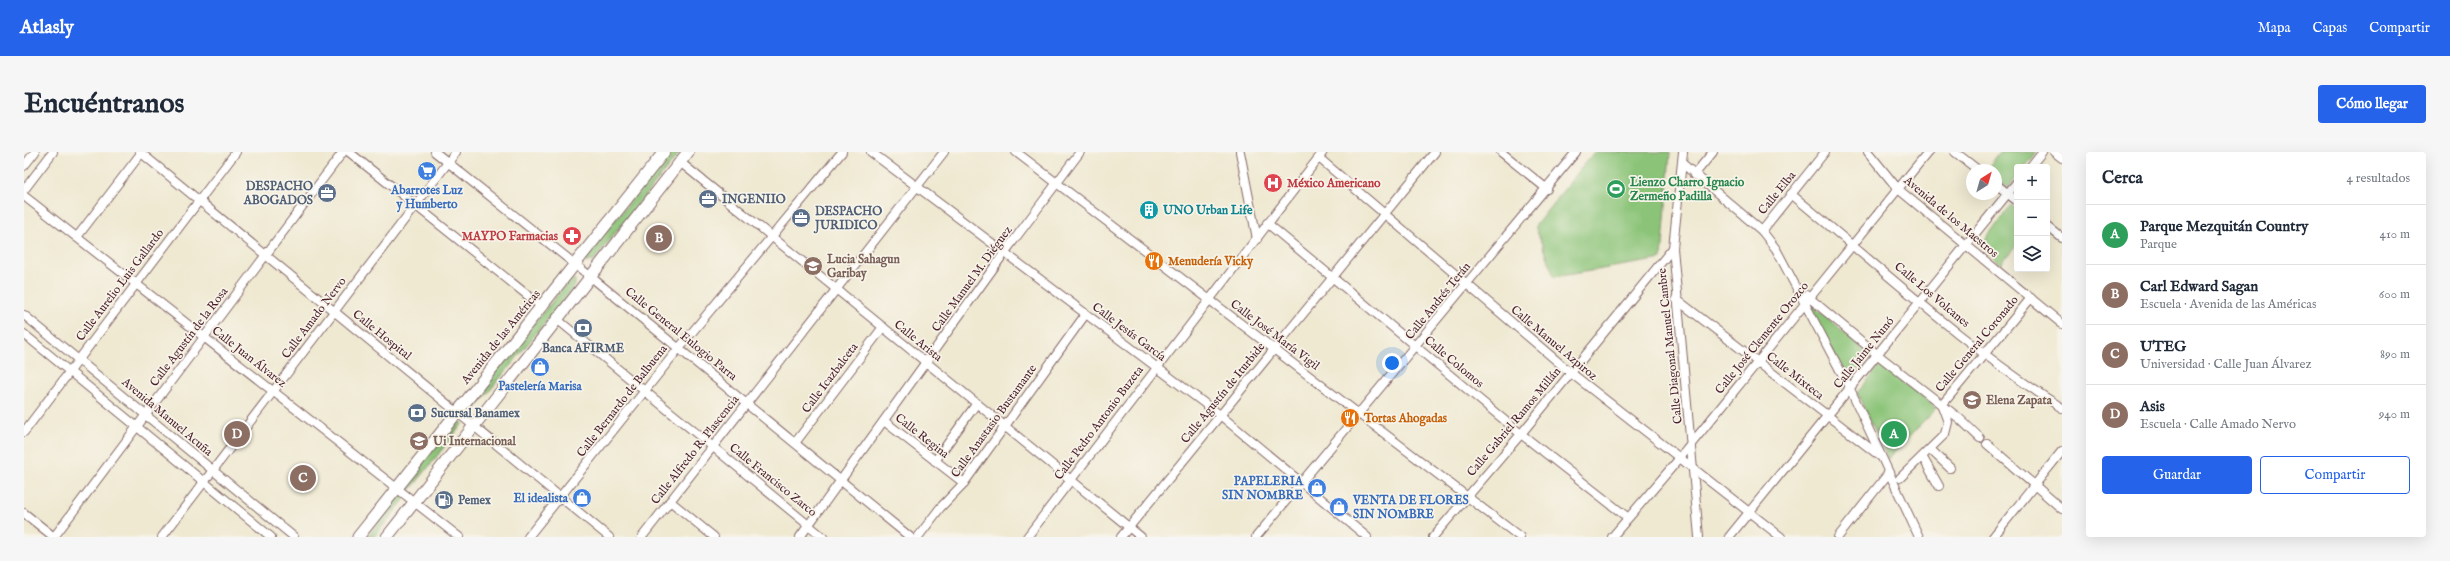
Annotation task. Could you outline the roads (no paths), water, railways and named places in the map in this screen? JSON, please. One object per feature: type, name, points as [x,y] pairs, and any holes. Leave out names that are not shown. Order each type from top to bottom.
[{"type":"main road","name":"Avenida de las Américas","points":[[358,537],[664,152]]},
{"type":"main road","points":[[387,537],[688,152]]},
{"type":"street","points":[[24,166],[35,152]]},
{"type":"street","points":[[24,190],[53,152]]},
{"type":"street","points":[[78,237],[141,152]]},
{"type":"street","name":"Calle Hospital","points":[[141,152],[609,537]]},
{"type":"street","name":"Calle Aurelio Luis Gallardo","points":[[24,432],[236,152]]},
{"type":"street","name":"Calle Agustín de la Rosa","points":[[54,537],[343,152]]},
{"type":"street","points":[[349,152],[541,306]]},
{"type":"street","name":"Calle General Eulogio Parra","points":[[435,152],[576,264],[910,537]]},
{"type":"street","name":"Calle Amado Nervo","points":[[162,537],[456,152]]},
{"type":"street","name":"Calle Bernardo de Balbuena","points":[[528,537],[679,348],[842,152]]},
{"type":"street","name":"Calle Jesús García","points":[[871,152],[1220,415],[1367,537]]},
{"type":"street","name":"Calle Alfredo R. Plascencia","points":[[642,537],[944,152]]},
{"type":"street","name":"Calle José María Vigil","points":[[1016,152],[1520,537]]},
{"type":"street","name":"Calle Manuel M. Diéguez","points":[[800,537],[1005,252],[1058,184],[1080,152]]},
{"type":"street","points":[[1240,152],[1257,238]]},
{"type":"street","name":"Calle Agustín de Iturbide","points":[[1121,537],[1436,152]]},
{"type":"street","points":[[1501,152],[1547,189]]},
{"type":"street","name":"Calle Andrés Terán","points":[[1256,537],[1417,346],[1576,152]]},
{"type":"street","name":"Calle Diagonal Manuel Cambre","points":[[1684,152],[1673,248],[1676,299],[1692,443],[1699,537]]},
{"type":"street","points":[[1694,175],[1713,152]]},
{"type":"street","name":"Calle Elba","points":[[1762,231],[1825,152]]},
{"type":"street","name":"Avenida de los Maestros","points":[[1868,152],[1898,189],[2062,324]]},
{"type":"street","name":"Calle José Clemente Orozco","points":[[1612,537],[1679,459],[1756,362],[1928,152]]},
{"type":"street","points":[[1955,152],[1970,164]]},
{"type":"street","points":[[2032,164],[2042,152]]},
{"type":"street","points":[[2054,152],[2062,158]]},
{"type":"street","name":"Calle Pedro Antonio Buzeta","points":[[1027,537],[1267,223],[1321,155]]},
{"type":"street","name":"Calle Manuel Azpiroz","points":[[1321,155],[1384,215],[1571,373],[1694,471],[1781,537]]},
{"type":"street","name":"Calle Arista","points":[[680,162],[1006,425],[1141,537]]},
{"type":"street","points":[[1683,164],[1694,175],[1762,231],[1776,249],[1796,286],[1807,301],[1919,537]]},
{"type":"street","name":"Calle Jaime Nunó","points":[[1729,537],[1827,416],[1850,390],[2014,186]]},
{"type":"street","points":[[2002,189],[2016,200]]},
{"type":"street","name":"Calle Los Volcanes","points":[[1792,194],[1985,354],[2022,383],[2062,408]]},
{"type":"street","name":"Calle Juan Álvarez","points":[[24,196],[459,537]]},
{"type":"street","name":"Calle Colomos","points":[[1267,223],[1522,434],[1627,518]]},
{"type":"street","points":[[2050,228],[2062,238]]},
{"type":"street","name":"Calle Gabriel Ramos Millán","points":[[1433,537],[1522,434],[1673,248]]},
{"type":"street","name":"Calle General Coronado","points":[[1942,405],[2031,298]]},
{"type":"street","name":"Calle Mixteca","points":[[1676,299],[1756,362],[1881,456]]},
{"type":"street","points":[[1807,301],[1942,405],[1980,438]]},
{"type":"street","name":"Avenida Manuel Acuña","points":[[24,315],[294,537]]},
{"type":"street","name":"Calle Anastasio Bustamante","points":[[918,537],[940,508],[964,483],[1086,315]]},
{"type":"street","name":"Calle Francisco Zarco","points":[[558,320],[823,537]]},
{"type":"street","name":"Calle Icazbalceta","points":[[796,443],[883,327]]},
{"type":"street","points":[[24,334],[71,371],[271,537]]},
{"type":"street","points":[[935,461],[977,403]]},
{"type":"street","points":[[1900,478],[1931,450],[1948,428],[1942,405]]},
{"type":"street","name":"Calle Regina","points":[[884,421],[964,483]]},
{"type":"street","points":[[1987,444],[2062,509]]},
{"type":"street","points":[[1931,450],[1950,468]]},
{"type":"street","points":[[1993,537],[2062,452]]},
{"type":"street","points":[[1923,458],[1938,486]]},
{"type":"street","points":[[1838,537],[1888,474]]},
{"type":"street","points":[[670,502],[714,537]]},
{"type":"street","points":[[24,513],[54,537]]},
{"type":"place","name":"Abarrotes Luz y Humberto","points":[[427,171]]},
{"type":"place","name":"México Americano","points":[[1273,183]]},
{"type":"place","name":"Lienzo Charro Ignacio Zermeño Padilla","points":[[1616,189]]},
{"type":"place","name":"DESPACHO ABOGADOS","points":[[327,193]]},
{"type":"place","name":"INGENIIO","points":[[708,199]]},
{"type":"place","name":"UNO Urban Life","points":[[1149,210]]},
{"type":"place","name":"DESPACHO JURIDICO","points":[[801,218]]},
{"type":"place","name":"MAYPO Farmacias","points":[[572,236]]},
{"type":"place","name":"Carl Edward Sagan","points":[[659,238]]},
{"type":"place","name":"Menudería Vicky","points":[[1154,261]]},
{"type":"place","name":"Lucia Sahagun Garibay","points":[[813,266]]},
{"type":"place","name":"Banca AFIRME","points":[[583,328]]},
{"type":"place","name":"Pastelería Marisa","points":[[540,367]]},
{"type":"place","name":"Elena Zapata","points":[[1972,400]]},
{"type":"place","name":"Sucursal Banamex","points":[[417,413]]},
{"type":"place","name":"Tortas Ahogadas","points":[[1350,418]]},
{"type":"place","name":"Asis","points":[[237,434]]},
{"type":"place","name":"Parque Mezquitán Country","points":[[1894,434]]},
{"type":"place","name":"Ui Internacional","points":[[419,441]]},
{"type":"place","name":"UTEG","points":[[303,478]]},
{"type":"place","name":"PAPELERIA SIN NOMBRE","points":[[1317,488]]},
{"type":"place","name":"El idealista","points":[[582,498]]},
{"type":"place","name":"Pemex","points":[[444,500]]},
{"type":"place","name":"VENTA DE FLORES SIN NOMBRE","points":[[1339,507]]}]
